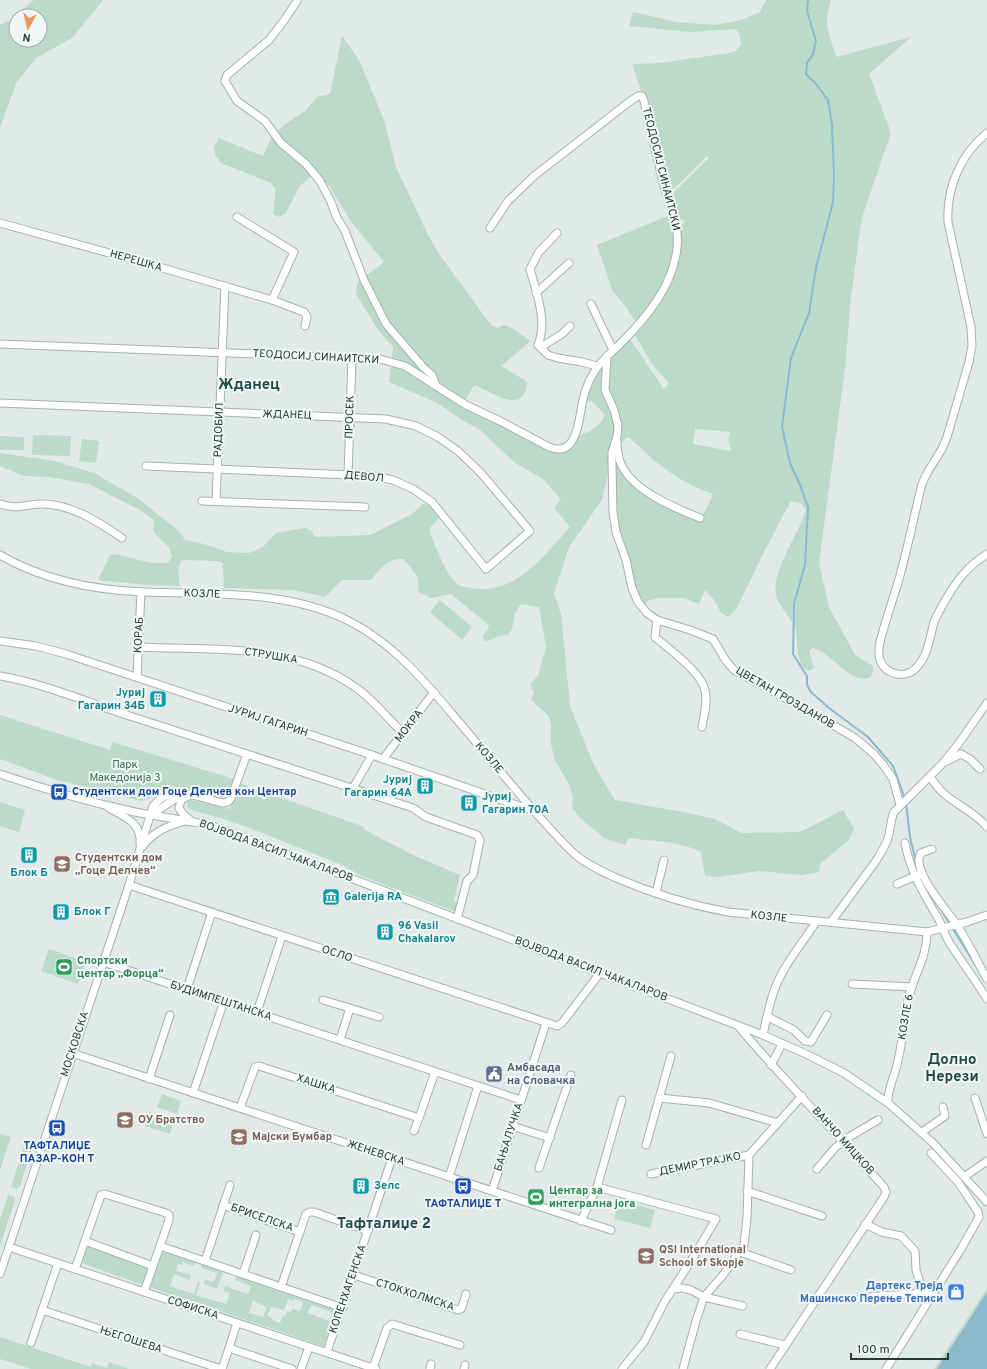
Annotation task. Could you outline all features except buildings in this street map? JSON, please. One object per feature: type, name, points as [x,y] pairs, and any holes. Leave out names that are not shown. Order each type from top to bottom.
[{"type":"street","points":[[297,1],[269,40],[227,75],[225,81],[237,101],[265,121],[281,143],[306,164],[320,181],[331,202],[336,216],[345,231],[364,280],[386,324],[432,376],[436,386]]},
{"type":"street","name":"ТЕОДОСИЈ СИНАИТСКИ","points":[[0,344],[380,359],[405,366],[466,405],[548,447],[558,449],[568,445],[574,438],[579,427],[586,390],[597,366],[637,326],[659,298],[672,271],[677,248],[676,222],[662,179],[642,96],[638,96],[629,102],[534,176],[508,201],[490,228]]},
{"type":"street","points":[[987,133],[974,145],[965,158],[953,181],[949,195],[947,209],[948,222],[971,327],[972,346],[969,362],[947,436],[942,449],[922,484],[899,578],[879,646],[880,660],[890,672],[899,675],[908,674],[917,668],[924,657],[930,642],[935,620],[952,589],[961,576],[972,565],[987,554]]},
{"type":"street","points":[[237,217],[294,252],[272,300]]},
{"type":"street","name":"НЕРЕШКА","points":[[0,223],[272,300],[304,312],[307,317],[305,326]]},
{"type":"street","points":[[557,233],[539,252],[530,268],[541,314],[542,330],[538,345],[548,355],[597,366]]},
{"type":"street","points":[[536,293],[569,263]]},
{"type":"street","name":"РАДОБИЛ","points":[[216,501],[225,286]]},
{"type":"street","points":[[591,304],[613,350]]},
{"type":"street","points":[[540,347],[562,334],[570,326]]},
{"type":"street","points":[[607,356],[606,390],[617,422],[612,463],[613,512],[616,532],[626,560],[632,588],[638,602],[647,613],[657,620],[655,637],[681,659],[703,683],[706,691],[706,705],[702,727]]},
{"type":"street","name":"ПРОСЕК","points":[[348,475],[352,358]]},
{"type":"street","name":"ЖДАНЕЦ","points":[[0,403],[350,417],[386,419],[416,426],[438,437],[458,451],[480,472],[530,531]]},
{"type":"street","points":[[616,437],[621,465],[632,479],[644,490],[665,503],[700,518]]},
{"type":"street","name":"ДЕВОЛ","points":[[146,466],[373,476],[392,480],[413,489],[432,502],[486,569],[530,531]]},
{"type":"street","points":[[202,501],[365,508]]},
{"type":"street","points":[[0,504],[14,507],[44,504],[69,509],[100,524],[122,538]]},
{"type":"street","name":"КОЗЛЕ","points":[[0,555],[31,570],[69,582],[97,588],[141,592],[266,598],[294,602],[328,612],[357,625],[385,644],[409,664],[534,811],[570,850],[586,863],[626,882],[656,893],[697,907],[713,910],[765,917],[927,932],[987,915]]},
{"type":"street","name":"КОРАБ","points":[[137,677],[141,592]]},
{"type":"street","name":"ЦВЕТАН ГРОЗДАНОВ","points":[[657,620],[678,625],[713,639],[726,661],[734,670],[855,738],[874,754],[893,779],[900,806]]},
{"type":"street","name":"ЈУРИЈ ГАГАРИН","points":[[0,641],[22,643],[50,649],[372,755],[534,811]]},
{"type":"street","name":"СТРУШКА","points":[[139,647],[267,653],[308,663],[339,677],[355,687],[403,733]]},
{"type":"street","points":[[0,676],[40,686],[413,808],[426,816],[477,836],[480,840],[473,875],[467,881],[457,919]]},
{"type":"street","name":"МОКРА","points":[[383,759],[434,692]]},
{"type":"street","points":[[830,922],[880,856],[887,840],[894,812],[944,762],[987,703]]},
{"type":"street","points":[[151,815],[172,800],[189,795],[226,803],[229,801],[247,754]]},
{"type":"street","points":[[944,762],[961,754],[970,759],[980,769]]},
{"type":"street","points":[[353,788],[372,755]]},
{"type":"street","points":[[0,774],[39,787],[99,803],[125,816],[134,824],[139,832],[139,852]]},
{"type":"street","points":[[930,777],[942,792],[974,815],[987,828]]},
{"type":"street","points":[[189,795],[182,799],[179,805],[180,810],[190,820]]},
{"type":"street","name":"ВОЈВОДА ВАСИЛ ЧАКАЛАРОВ","points":[[99,803],[151,815],[190,820],[238,835],[763,1035],[806,1054],[844,1073],[888,1103],[922,1132],[987,1202]]},
{"type":"street","name":"МОСКОВСКА","points":[[0,1274],[151,815]]},
{"type":"street","points":[[139,852],[150,838],[158,831],[190,820]]},
{"type":"street","points":[[906,842],[907,855],[914,876],[943,927],[948,939],[973,975],[987,999]]},
{"type":"street","points":[[932,850],[921,853],[918,857],[922,873],[939,902],[957,924],[987,979]]},
{"type":"street","points":[[656,893],[664,860]]},
{"type":"street","points":[[897,884],[922,873]]},
{"type":"street","name":"ОСЛО","points":[[129,885],[546,1023]]},
{"type":"street","points":[[187,989],[212,912]]},
{"type":"street","points":[[763,1035],[778,981],[799,946],[808,936],[816,922]]},
{"type":"street","name":"КОЗЛЕ 6","points":[[888,1103],[887,1096],[898,1063],[907,1007],[912,987],[924,955],[927,932]]},
{"type":"street","points":[[257,1012],[282,936]]},
{"type":"street","name":"БУДИМПЕШТАНСКА","points":[[103,962],[521,1100]]},
{"type":"street","points":[[973,975],[982,970]]},
{"type":"street","points":[[546,1023],[557,1026],[562,1023],[600,973]]},
{"type":"street","points":[[852,984],[912,987]]},
{"type":"street","points":[[323,1000],[379,1017]]},
{"type":"street","points":[[192,1093],[224,1001]]},
{"type":"street","points":[[340,1040],[350,1008]]},
{"type":"street","points":[[149,1079],[170,1014]]},
{"type":"street","points":[[768,1017],[794,1030],[805,1040],[811,1042],[827,1015]]},
{"type":"street","name":"БАЊАЛУЧКА","points":[[492,1191],[546,1023]]},
{"type":"street","name":"ВАНЧО МИЦКОВ","points":[[737,1025],[771,1065],[844,1140],[886,1189],[884,1197],[770,1369]]},
{"type":"street","points":[[771,1065],[782,1044]]},
{"type":"street","name":"ЖЕНЕВСКА","points":[[72,1053],[611,1230]]},
{"type":"street","points":[[646,1145],[671,1056]]},
{"type":"street","name":"ХАШКА","points":[[240,1108],[255,1067],[259,1066],[419,1118]]},
{"type":"street","points":[[414,1131],[435,1072]]},
{"type":"street","points":[[539,1168],[572,1076]]},
{"type":"street","points":[[449,1177],[478,1086]]},
{"type":"street","name":"ДЕМИР ТРАЈКО","points":[[651,1174],[749,1155],[802,1096]]},
{"type":"street","points":[[660,1098],[709,1103],[778,1123]]},
{"type":"street","points":[[975,1098],[987,1134]]},
{"type":"street","points":[[581,1221],[597,1187],[622,1100]]},
{"type":"street","points":[[922,1132],[945,1116],[943,1106]]},
{"type":"street","points":[[817,1169],[844,1140],[878,1120]]},
{"type":"street","points":[[512,1126],[550,1138]]},
{"type":"street","points":[[886,1369],[915,1322],[928,1294],[960,1249],[979,1217],[978,1212],[958,1182],[931,1153]]},
{"type":"street","name":"ДЕМИР ТРАЈКО","points":[[683,1369],[704,1297],[744,1245],[746,1233],[749,1155]]},
{"type":"street","name":"КОПЕНХАГЕНСКА","points":[[327,1352],[392,1158]]},
{"type":"street","points":[[964,1177],[987,1161]]},
{"type":"street","name":"БРИСЕЛСКА","points":[[205,1262],[230,1185]]},
{"type":"street","points":[[597,1187],[716,1219],[665,1301],[644,1342],[622,1369]]},
{"type":"street","points":[[747,1191],[822,1216]]},
{"type":"street","points":[[75,1269],[101,1195],[105,1194],[169,1215],[169,1220],[144,1292]]},
{"type":"street","name":"БРИСЕЛСКА","points":[[223,1205],[300,1232]]},
{"type":"street","name":"БРИСЕЛСКА","points":[[282,1287],[306,1214],[314,1212],[368,1231]]},
{"type":"street","points":[[865,1224],[882,1232],[901,1236],[914,1251],[916,1270],[919,1280],[928,1294]]},
{"type":"street","name":"БРИСЕЛСКА","points":[[243,1274],[256,1235]]},
{"type":"street","points":[[85,1241],[153,1266]]},
{"type":"street","points":[[160,1246],[343,1308]]},
{"type":"street","name":"СОФИСКА","points":[[9,1247],[374,1368]]},
{"type":"street","points":[[740,1252],[791,1270]]},
{"type":"street","points":[[31,1343],[58,1263]]},
{"type":"street","name":"СТОКХОЛМСКА","points":[[354,1275],[458,1310],[461,1309],[466,1294]]},
{"type":"street","points":[[673,1289],[682,1288],[691,1290],[704,1297],[743,1306]]},
{"type":"street","points":[[860,1299],[871,1296],[928,1294]]},
{"type":"street","name":"ЊЕГОШЕВА","points":[[42,1310],[221,1369],[237,1323]]},
{"type":"street","points":[[374,1368],[387,1328],[392,1324],[460,1346]]},
{"type":"street","points":[[740,1334],[785,1345]]},
{"type":"street","points":[[301,1369],[309,1346]]},
{"type":"street","points":[[229,1348],[292,1369]]},
{"type":"green space","points":[[34,0],[103,0],[72,38],[36,58],[16,83],[0,128],[0,25],[8,21],[8,48],[48,48],[48,8],[24,8]]},
{"type":"green space","points":[[766,0],[831,0],[827,23],[829,36],[837,57],[911,37],[869,74],[891,133],[862,217],[850,304],[846,361],[819,563],[829,607],[855,655],[873,666],[873,672],[870,678],[854,676],[821,651],[813,648],[809,651],[814,668],[809,671],[801,664],[798,653],[796,629],[779,602],[775,590],[784,558],[806,510],[802,504],[791,501],[737,608],[728,617],[721,613],[715,601],[705,590],[699,604],[683,598],[657,598],[647,601],[644,609],[638,602],[621,549],[609,468],[602,500],[569,547],[554,593],[561,614],[570,706],[594,765],[615,800],[715,819],[742,833],[802,831],[843,810],[854,829],[849,840],[820,864],[819,872],[802,875],[759,871],[719,877],[705,876],[701,852],[674,843],[629,838],[625,845],[604,838],[579,817],[572,807],[573,797],[569,784],[555,761],[551,744],[551,724],[548,715],[531,699],[534,693],[530,684],[538,676],[546,647],[539,607],[521,604],[515,613],[512,629],[508,635],[485,641],[482,637],[489,625],[451,594],[431,598],[419,592],[417,576],[404,559],[389,562],[381,568],[371,580],[342,580],[325,597],[294,590],[224,588],[223,563],[218,561],[181,561],[178,569],[180,586],[147,585],[98,580],[110,555],[115,554],[151,563],[168,563],[172,557],[169,548],[155,533],[153,526],[154,520],[140,510],[89,484],[49,477],[24,476],[0,466],[0,453],[55,461],[94,473],[139,499],[180,532],[185,540],[204,544],[227,552],[249,553],[263,547],[276,533],[305,528],[311,530],[315,537],[370,535],[412,514],[423,504],[430,505],[439,518],[430,528],[430,533],[446,570],[455,582],[463,587],[487,589],[502,586],[515,580],[539,561],[570,527],[554,508],[561,499],[542,478],[515,463],[479,429],[467,423],[437,403],[389,382],[393,347],[378,330],[356,294],[357,283],[384,262],[350,220],[329,186],[320,176],[311,176],[300,186],[285,214],[279,217],[273,214],[276,189],[271,183],[221,163],[215,154],[214,147],[219,138],[263,156],[272,136],[284,125],[305,111],[317,97],[330,94],[342,36],[359,60],[384,120],[396,167],[427,233],[439,254],[491,325],[498,328],[504,325],[510,327],[531,341],[501,366],[527,382],[525,392],[520,398],[514,400],[506,399],[474,385],[463,404],[558,449],[573,439],[592,430],[602,420],[605,415],[592,401],[586,400],[590,379],[628,336],[664,389],[669,383],[652,364],[635,335],[664,295],[680,242],[680,225],[684,223],[685,220],[679,220],[671,195],[709,158],[707,156],[675,188],[667,193],[640,87],[632,64],[660,63],[729,53],[736,51],[741,44],[737,30],[734,29],[691,32],[629,26],[633,12],[676,22],[715,25],[741,20],[760,12]],"holes":[[[695,429],[730,432],[728,440],[731,451],[693,444]],[[628,437],[656,462],[683,481],[713,494],[707,508],[700,518],[637,484],[619,459],[617,447]]]},
{"type":"green space","points":[[670,215],[674,245],[668,273],[662,286],[636,322],[624,304],[613,292],[597,245]]},
{"type":"green space","points":[[33,435],[71,436],[70,456],[32,455]]},
{"type":"green space","points":[[0,436],[24,437],[24,450],[0,450]]},
{"type":"green space","points":[[82,439],[99,441],[96,463],[79,461]]},
{"type":"green space","points":[[440,600],[472,627],[462,640],[430,612]]},
{"type":"green space","name":"Парк Македонија 3","points":[[0,715],[110,750],[113,742],[234,779],[230,792],[223,798],[190,789],[175,787],[160,790],[142,801],[57,780],[0,759]]},
{"type":"green space","points":[[239,783],[362,826],[365,830],[411,854],[460,875],[454,901],[459,903],[456,912],[364,877],[340,864],[252,829],[187,808],[187,804],[190,800],[230,809]]},
{"type":"green space","points":[[0,802],[25,810],[19,832],[0,826]]},
{"type":"green space","name":"Спортски центар „Форца“","points":[[49,949],[86,962],[78,984],[41,971]]},
{"type":"green space","points":[[162,1094],[181,1101],[177,1114],[157,1107]]},
{"type":"green space","points":[[150,1112],[174,1119],[170,1134],[145,1126]]},
{"type":"green space","points":[[0,1134],[11,1137],[0,1170]]},
{"type":"green space","points":[[25,1143],[33,1145],[20,1186],[17,1189],[11,1187]]},
{"type":"green space","points":[[8,1195],[14,1197],[15,1200],[0,1246],[0,1220]]},
{"type":"green space","points":[[619,1200],[655,1210],[650,1228],[614,1219]]},
{"type":"green space","points":[[88,1247],[146,1266],[148,1269],[143,1283],[137,1283],[82,1263],[81,1261]]},
{"type":"green space","points":[[162,1252],[196,1262],[194,1266],[183,1262],[182,1265],[178,1264],[176,1271],[191,1275],[190,1280],[174,1274],[170,1286],[194,1294],[198,1282],[200,1283],[196,1295],[226,1304],[230,1293],[224,1291],[225,1286],[248,1294],[251,1286],[235,1280],[237,1276],[335,1309],[336,1314],[323,1346],[152,1288],[151,1284]],"holes":[[[288,1299],[303,1302],[300,1311],[292,1309],[291,1312],[287,1311],[285,1316],[283,1315],[280,1323],[267,1316],[271,1307],[284,1310]],[[253,1301],[267,1307],[263,1317],[249,1313]],[[311,1305],[332,1312],[329,1321],[308,1313]]]},
{"type":"green space","points":[[202,1264],[223,1271],[217,1289],[204,1284],[205,1280],[214,1282],[217,1273],[201,1268]]},
{"type":"green space","points":[[987,1288],[987,1292],[937,1369],[934,1369]]},
{"type":"green space","points":[[0,1337],[91,1367],[92,1363],[107,1368],[109,1362],[129,1369],[31,1369],[0,1359]]},
{"type":"water","points":[[987,1292],[987,1369],[937,1369]]},
{"type":"waterway","points":[[808,0],[807,11],[816,41],[813,54],[807,63],[806,74],[828,100],[832,125],[834,176],[833,202],[816,268],[809,313],[791,358],[782,427],[790,463],[808,507],[805,565],[794,604],[793,654],[807,676],[807,685],[811,692],[829,708],[868,737],[893,766],[905,799]]},
{"type":"waterway","points":[[906,803],[910,837],[916,862]]},
{"type":"waterway","points":[[938,905],[981,974]]},
{"type":"place","name":"Јуриј Гагарин 34Б","points":[[158,699]]},
{"type":"place","name":"Јуриј Гагарин 64А","points":[[425,786]]},
{"type":"place","name":"Студентски дом Гоце Делчев кон Центар","points":[[59,792]]},
{"type":"place","name":"Јуриј Гагарин 70А","points":[[469,803]]},
{"type":"place","name":"Блок Б","points":[[29,855]]},
{"type":"place","name":"Студентски дом „Гоце Делчев“","points":[[62,864]]},
{"type":"place","name":"Galerija RA","points":[[331,897]]},
{"type":"place","name":"Блок Г","points":[[61,912]]},
{"type":"place","name":"96 Vasil Chakalarov","points":[[385,932]]},
{"type":"place","name":"Спортски центар „Форца“","points":[[64,967]]},
{"type":"place","name":"Амбасада на Словачка","points":[[494,1074]]},
{"type":"place","name":"ОУ Братство","points":[[125,1120]]},
{"type":"place","name":"ТАФТАЛИЏЕ ПАЗАР-КОН Т","points":[[57,1128]]},
{"type":"place","name":"Мајски Бумбар","points":[[239,1137]]},
{"type":"place","name":"Зелс","points":[[361,1186]]},
{"type":"place","name":"ТАФТАЛИЏЕ Т","points":[[463,1186]]},
{"type":"place","name":"Центар за интегрална јога","points":[[536,1197]]},
{"type":"place","name":"QSI International School of Skopje","points":[[646,1256]]},
{"type":"place","name":"Дартекс Трејд Машинско Перење Теписи","points":[[956,1292]]},
{"type":"district","name":"Жданец","points":[[249,385]]},
{"type":"district","name":"Долно Нерези","points":[[952,1068]]},
{"type":"district","name":"Тафталиџе 2","points":[[384,1224]]}]
